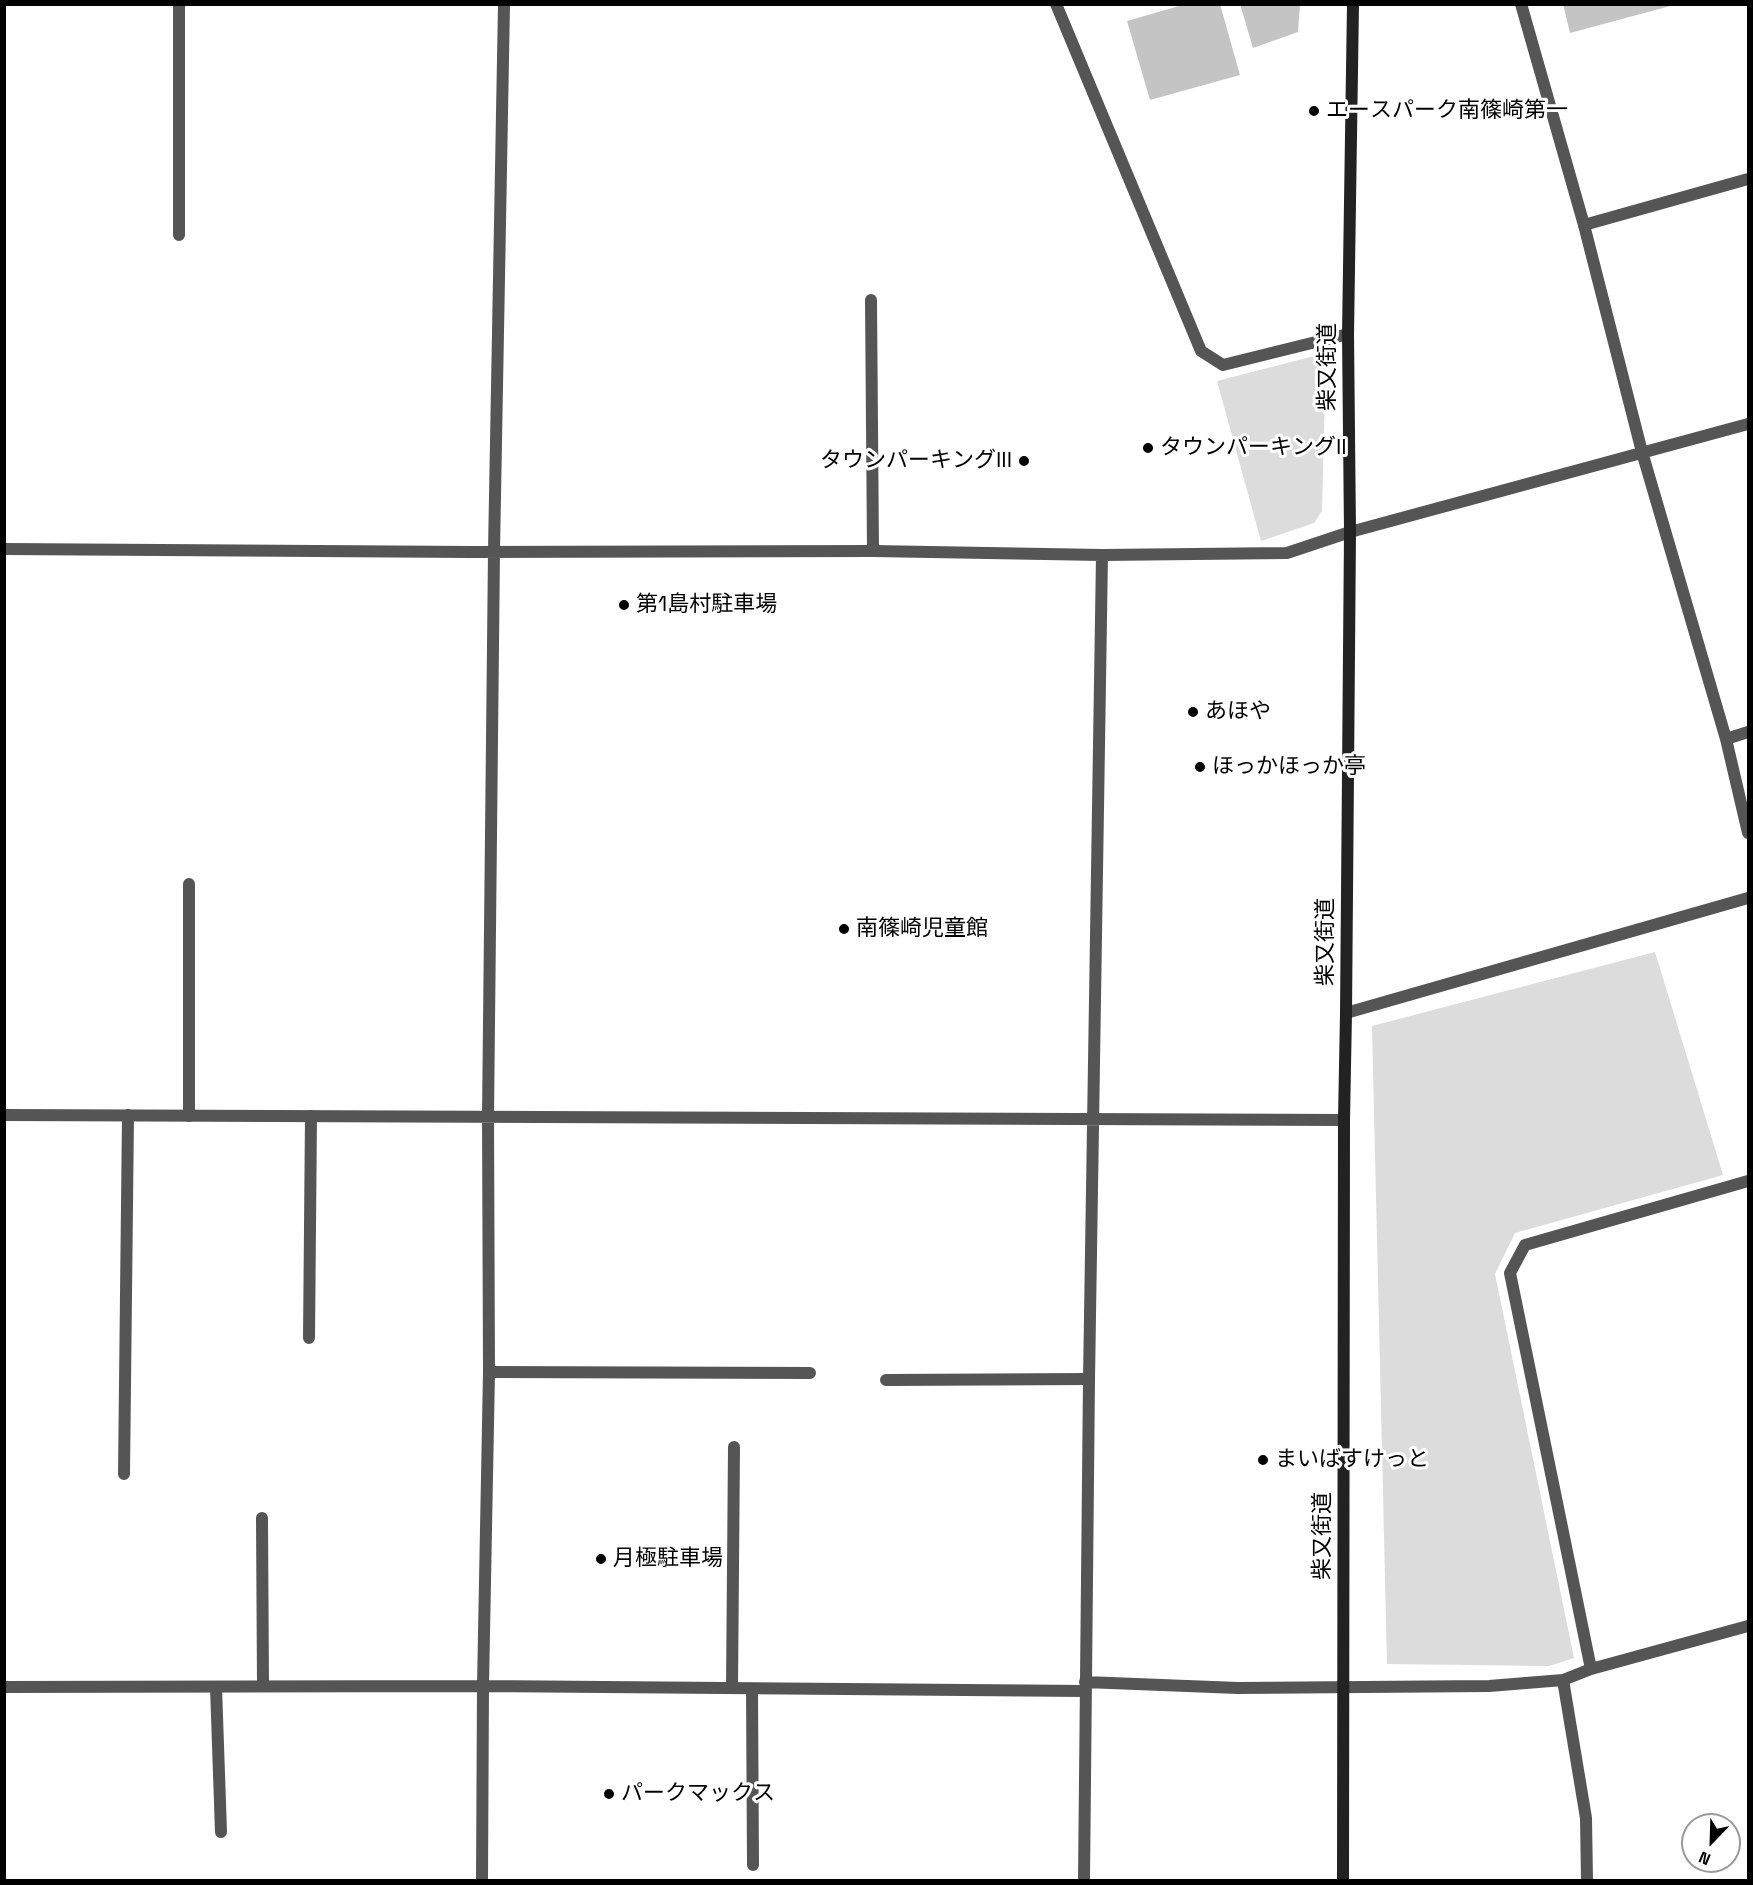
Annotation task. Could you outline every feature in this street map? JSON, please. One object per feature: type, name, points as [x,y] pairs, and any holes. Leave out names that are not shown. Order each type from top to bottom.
[{"type":"main road","name":"柴又街道","points":[[1342,1881],[1344,1120],[1350,532],[1348,334],[1353,4]]},
{"type":"street","points":[[179,4],[179,235]]},
{"type":"street","points":[[482,1881],[489,1372],[488,1117],[496,570],[494,551],[504,4]]},
{"type":"street","points":[[1056,4],[1201,351],[1223,365],[1348,334]]},
{"type":"street","points":[[1521,4],[1584,225],[1642,452],[1726,739],[1749,834]]},
{"type":"street","points":[[1584,225],[1749,179]]},
{"type":"street","points":[[871,300],[873,550]]},
{"type":"street","points":[[4,549],[873,550],[1102,555],[1287,553],[1350,532],[1749,424]]},
{"type":"street","points":[[1084,1881],[1089,1379],[1102,555]]},
{"type":"street","points":[[1726,739],[1749,732]]},
{"type":"street","points":[[189,884],[189,1116]]},
{"type":"street","points":[[1346,1013],[1749,898]]},
{"type":"street","points":[[4,1115],[1344,1120]]},
{"type":"street","points":[[124,1474],[128,1115]]},
{"type":"street","points":[[309,1338],[311,1116]]},
{"type":"street","points":[[1591,1669],[1510,1273],[1525,1245],[1749,1181]]},
{"type":"street","points":[[489,1372],[810,1373]]},
{"type":"street","points":[[886,1380],[1089,1379]]},
{"type":"street","points":[[732,1688],[734,1447]]},
{"type":"street","points":[[262,1518],[263,1686]]},
{"type":"street","points":[[4,1688],[483,1686],[752,1689],[1489,1686],[1563,1680],[1591,1669],[1749,1626]]},
{"type":"street","points":[[1563,1680],[1586,1818],[1587,1881]]},
{"type":"street","points":[[216,1687],[221,1832]]},
{"type":"street","points":[[752,1689],[753,1865]]},
{"type":"shaded area","points":[[1326,353],[1322,511],[1314,523],[1261,541],[1217,381]]},
{"type":"shaded area","points":[[1655,952],[1723,1175],[1515,1233],[1495,1274],[1574,1658],[1549,1666],[1387,1664],[1372,1026]]},
{"type":"building","points":[[1186,4],[1220,4],[1240,75],[1150,100],[1127,21]]},
{"type":"building","points":[[1240,4],[1300,4],[1298,32],[1253,48]]},
{"type":"building","points":[[1563,4],[1674,4],[1674,5],[1570,33]]},
{"type":"place","name":"エースパーク南篠崎第一","points":[[1314,111]]},
{"type":"place","name":"タウンパーキングII","points":[[1148,448]]},
{"type":"place","name":"タウンパーキングIII","points":[[1024,461]]},
{"type":"place","name":"第1島村駐車場","points":[[624,605]]},
{"type":"place","name":"あほや","points":[[1193,712]]},
{"type":"place","name":"ほっかほっか亭","points":[[1200,767]]},
{"type":"place","name":"南篠崎児童館","points":[[844,929]]},
{"type":"place","name":"まいばすけっと","points":[[1263,1460]]},
{"type":"place","name":"月極駐車場","points":[[601,1559]]},
{"type":"place","name":"パークマックス","points":[[609,1794]]}]
